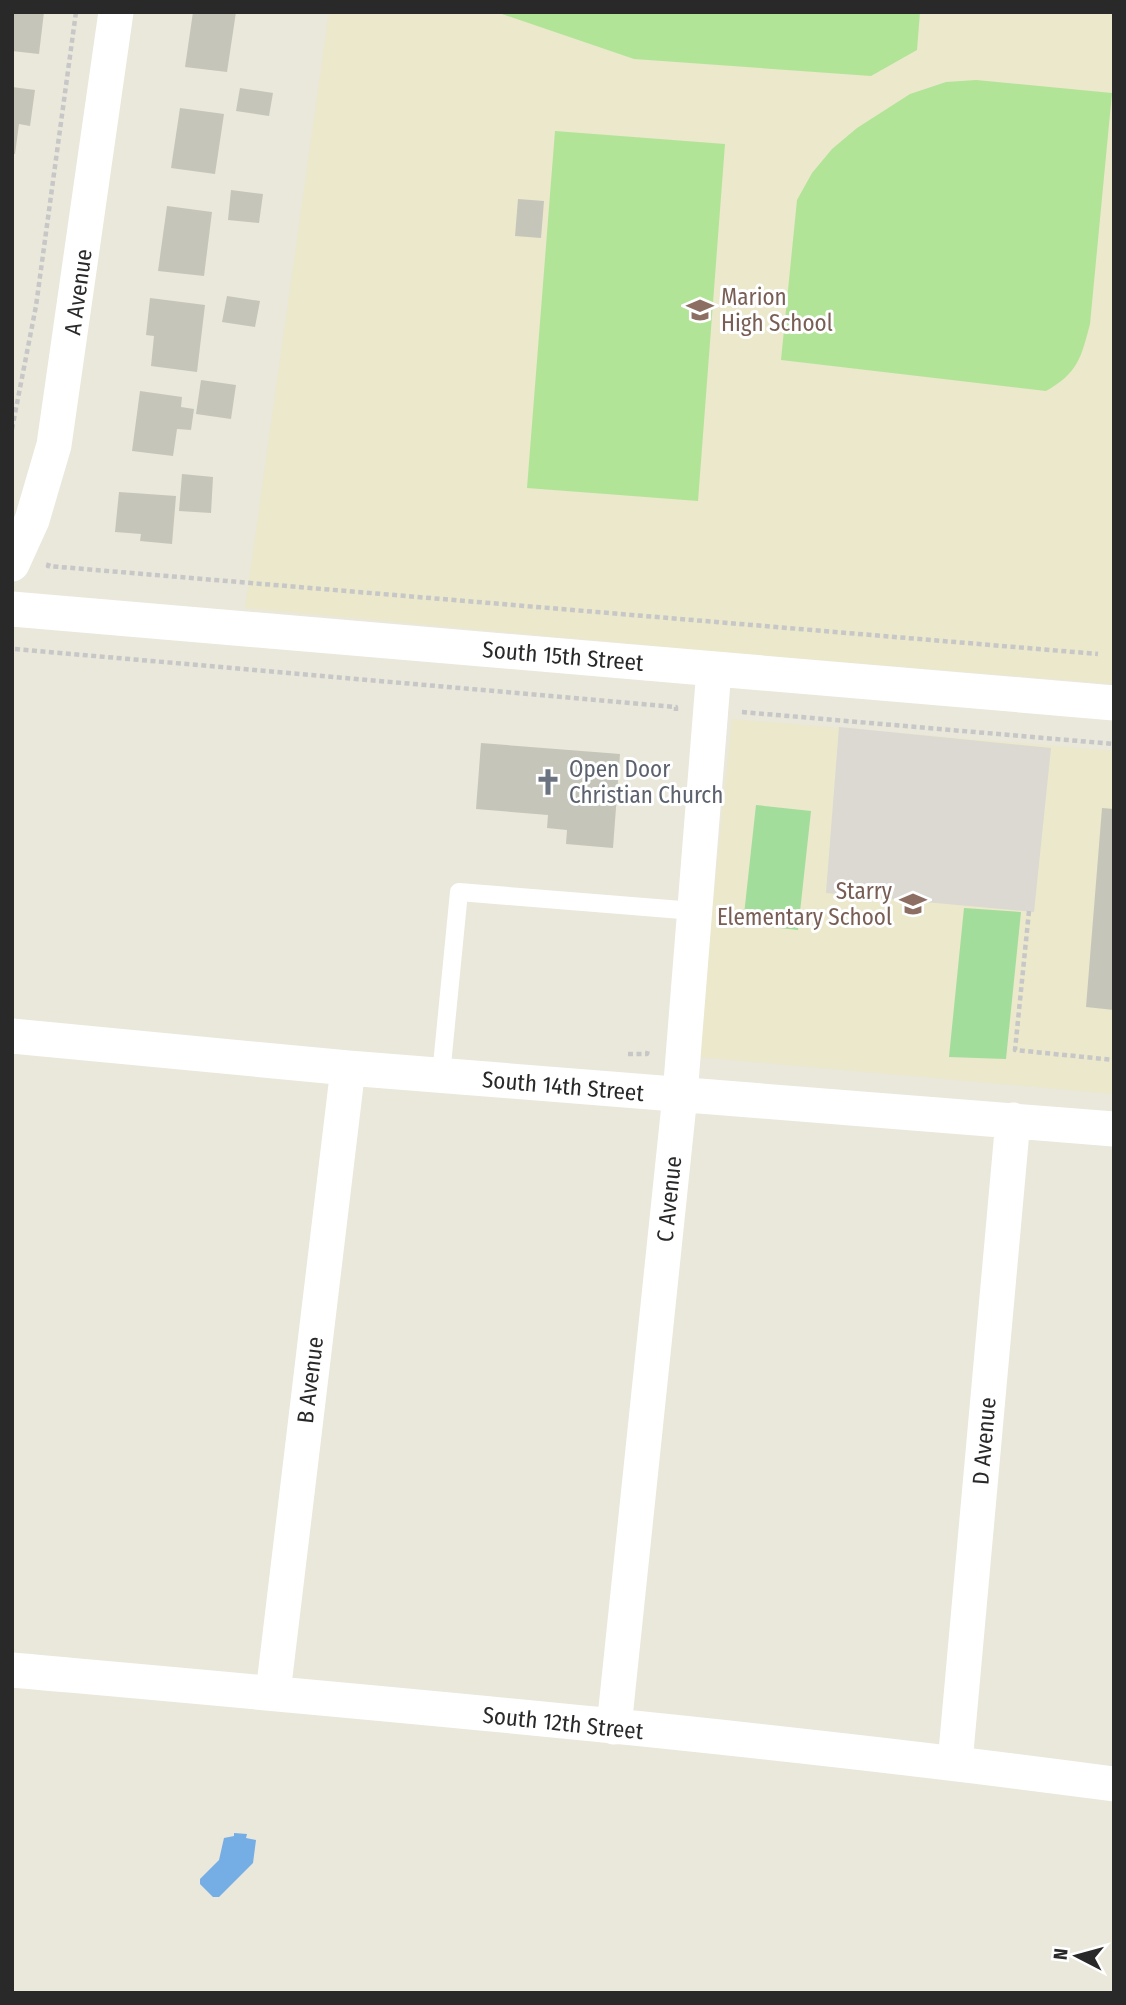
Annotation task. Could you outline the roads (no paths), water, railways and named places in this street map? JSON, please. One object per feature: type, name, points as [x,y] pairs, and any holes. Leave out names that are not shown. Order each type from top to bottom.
[{"type":"street","name":"A Avenue","points":[[12,564],[32,520],[54,445],[116,12]]},
{"type":"street","name":"South 15th Street","points":[[12,609],[1114,703]]},
{"type":"street","name":"C Avenue","points":[[614,1727],[680,1095],[714,669]]},
{"type":"street","name":"South 14th Street","points":[[12,1036],[348,1068],[1114,1129]]},
{"type":"street","name":"B Avenue","points":[[273,1693],[348,1068]]},
{"type":"street","name":"D Avenue","points":[[955,1763],[1013,1120]]},
{"type":"street","name":"South 12th Street","points":[[12,1670],[614,1727],[955,1763],[1114,1784]]},
{"type":"lane","points":[[441,1075],[458,892],[694,911]]},
{"type":"water","points":[[234,1833],[247,1834],[246,1838],[256,1840],[253,1863],[219,1897],[213,1897],[200,1884],[200,1879],[219,1860],[224,1838],[234,1836]]},
{"type":"place","name":"Marion High School","points":[[700,310]]},
{"type":"place","name":"Open Door Christian Church","points":[[548,782]]},
{"type":"place","name":"Starry Elementary School","points":[[913,904]]}]
